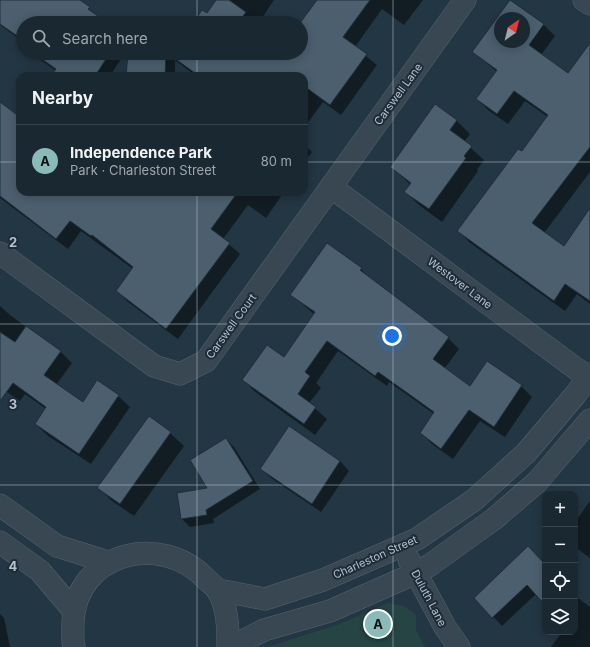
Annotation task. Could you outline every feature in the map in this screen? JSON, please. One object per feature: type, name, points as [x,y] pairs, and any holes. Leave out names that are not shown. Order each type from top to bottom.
[{"type":"street","name":"Carswell Lane","points":[[331,187],[465,0]]},
{"type":"street","points":[[584,0],[590,4]]},
{"type":"street","name":"Carswell Court","points":[[0,253],[154,366],[180,374],[206,361],[331,187]]},
{"type":"street","name":"Westover Lane","points":[[331,187],[589,377]]},
{"type":"street","name":"Charleston Street","points":[[218,590],[265,599],[323,580],[417,539],[474,500],[526,453],[589,377]]},
{"type":"street","points":[[231,647],[264,630],[330,612],[416,573],[494,519],[537,482],[590,420]]},
{"type":"street","points":[[0,505],[58,546],[108,562]]},
{"type":"street","points":[[0,542],[40,571],[74,611]]},
{"type":"street","name":"Duluth Lane","points":[[402,546],[444,627],[459,647]]},
{"type":"street","points":[[74,647],[74,611],[85,584],[108,562],[139,552],[171,555],[197,570],[218,590],[228,618],[228,647]]},
{"type":"green space","points":[[388,603],[403,606],[413,612],[416,616],[416,630],[425,647],[267,647],[337,625]]},
{"type":"building","points":[[0,0],[80,0],[90,7],[88,9],[98,16],[16,16],[16,35],[0,24]]},
{"type":"building","points":[[216,0],[229,0],[246,12],[243,16],[198,16],[202,10],[207,13]]},
{"type":"building","points":[[317,0],[370,0],[343,37],[367,54],[330,105],[308,89],[308,72],[193,72],[177,60],[308,60],[308,16],[305,16]]},
{"type":"building","points":[[510,0],[527,12],[501,12]]},
{"type":"building","points":[[530,14],[544,24],[530,44]]},
{"type":"building","points":[[494,22],[494,48],[530,48],[530,46],[568,73],[590,43],[590,147],[532,223],[564,246],[590,208],[590,301],[565,284],[554,301],[457,231],[518,149],[522,151],[548,115],[514,91],[497,114],[476,99],[497,70],[472,52]]},
{"type":"building","points":[[43,60],[105,60],[98,72],[54,72],[56,69]]},
{"type":"building","points":[[127,60],[166,60],[165,72],[126,72]]},
{"type":"building","points":[[0,102],[16,114],[16,196],[235,196],[211,229],[230,243],[166,329],[116,291],[133,267],[92,235],[91,236],[70,221],[56,239],[0,196]]},
{"type":"building","points":[[435,104],[457,120],[450,130],[472,146],[464,156],[466,158],[429,209],[404,192],[411,183],[390,167]]},
{"type":"building","points":[[327,243],[362,268],[360,270],[449,337],[433,359],[470,386],[487,361],[522,385],[494,427],[469,410],[441,449],[420,433],[434,412],[378,372],[375,376],[327,341],[305,372],[310,376],[298,394],[316,407],[304,424],[242,380],[267,345],[284,357],[315,312],[290,295]]},
{"type":"building","points":[[26,326],[61,351],[44,375],[83,402],[97,380],[119,395],[79,454],[35,424],[46,407],[13,383],[0,401],[0,332],[15,342]]},
{"type":"building","points":[[149,416],[171,432],[120,504],[97,488]]},
{"type":"building","points":[[289,426],[340,461],[312,504],[260,469]]},
{"type":"building","points":[[226,438],[253,481],[206,510],[207,515],[181,519],[177,493],[207,488],[190,460]]},
{"type":"building","points":[[528,546],[542,561],[542,602],[527,585],[492,618],[474,598]]},
{"type":"place","name":"Independence Park","points":[[378,624]]}]
